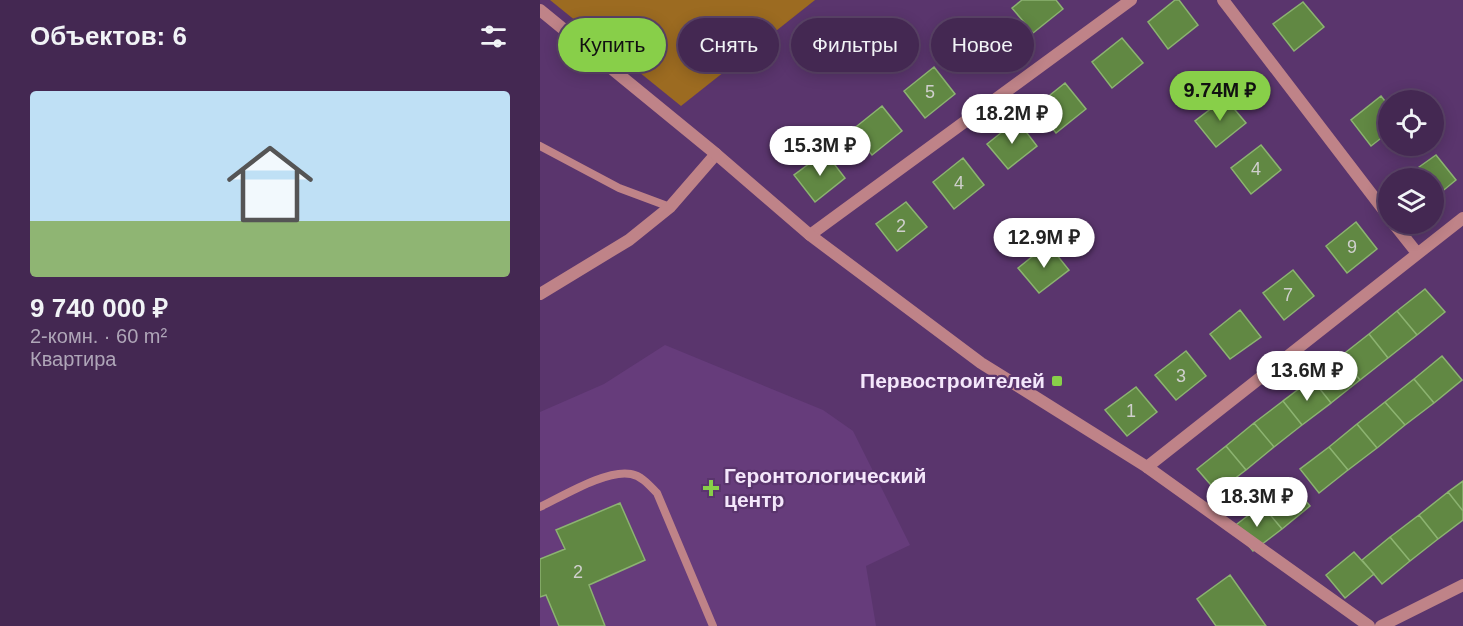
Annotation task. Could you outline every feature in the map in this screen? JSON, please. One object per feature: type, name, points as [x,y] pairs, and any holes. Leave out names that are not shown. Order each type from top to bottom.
[{"type":"street","points":[[810,235],[1131,0]]},
{"type":"street","points":[[1222,0],[1378,203]]},
{"type":"street","points":[[540,10],[717,154],[810,235],[981,363],[1147,467],[1370,626]]},
{"type":"street","points":[[540,294],[629,240],[670,207],[717,154]]},
{"type":"street","points":[[1147,467],[1463,219]]},
{"type":"street","points":[[1402,234],[1417,253]]},
{"type":"street","points":[[1381,626],[1463,585]]},
{"type":"lane","points":[[540,146],[619,188],[670,207]]},
{"type":"lane","points":[[540,507],[618,473],[633,474],[643,480],[657,493],[713,626]]},
{"type":"shaded area","points":[[550,0],[815,0],[779,28],[779,18],[678,18],[678,72],[724,72],[681,106],[639,72],[666,72],[666,18],[572,18]]},
{"type":"shaded area","name":"Геронтологический центр","points":[[665,345],[823,410],[853,431],[910,545],[866,566],[876,626],[540,626],[540,412],[604,384]]},
{"type":"building","points":[[1022,0],[1056,0],[1063,9],[1034,32],[1034,18],[1020,18],[1012,8]]},
{"type":"building","points":[[1175,0],[1179,0],[1198,25],[1168,49],[1148,22]]},
{"type":"building","points":[[1303,2],[1324,27],[1294,51],[1273,24]]},
{"type":"building","points":[[1122,38],[1143,63],[1112,88],[1092,62]]},
{"type":"building","points":[[931,69],[931,72],[938,72],[955,94],[925,118],[904,91]]},
{"type":"building","points":[[1065,83],[1086,109],[1056,133],[1035,107]]},
{"type":"building","points":[[1225,98],[1246,123],[1216,147],[1195,121]]},
{"type":"building","points":[[1378,98],[1378,141],[1371,146],[1351,120]]},
{"type":"building","points":[[882,106],[902,131],[872,155],[852,130]]},
{"type":"building","points":[[1017,120],[1037,146],[1008,169],[987,144]]},
{"type":"building","points":[[1261,145],[1281,170],[1251,194],[1231,168]]},
{"type":"building","points":[[825,152],[845,178],[815,202],[794,175]]},
{"type":"building","points":[[1437,156],[1456,180],[1444,190],[1444,168],[1418,168]]},
{"type":"building","points":[[963,158],[984,185],[954,209],[933,182]]},
{"type":"building","points":[[906,202],[927,227],[897,251],[876,224]]},
{"type":"building","points":[[1356,222],[1377,249],[1347,273],[1326,246]]},
{"type":"building","points":[[1048,244],[1069,270],[1039,293],[1018,268]]},
{"type":"building","points":[[1293,270],[1314,296],[1284,320],[1263,293]]},
{"type":"building","points":[[1425,289],[1445,312],[1417,335],[1397,311]]},
{"type":"building","points":[[1240,310],[1261,337],[1230,359],[1210,334]]},
{"type":"building","points":[[1397,311],[1417,335],[1388,358],[1369,334]]},
{"type":"building","points":[[1369,334],[1388,358],[1360,380],[1341,356]]},
{"type":"building","points":[[1186,351],[1206,376],[1176,400],[1155,375]]},
{"type":"building","points":[[1341,356],[1360,380],[1331,403],[1312,379]]},
{"type":"building","points":[[1442,356],[1462,380],[1434,403],[1414,379]]},
{"type":"building","points":[[1312,379],[1331,403],[1302,425],[1283,401]]},
{"type":"building","points":[[1414,379],[1434,403],[1405,425],[1385,402]]},
{"type":"building","points":[[1136,387],[1157,412],[1127,436],[1105,410]]},
{"type":"building","points":[[1283,401],[1302,425],[1274,447],[1254,423]]},
{"type":"building","points":[[1385,402],[1405,425],[1377,448],[1357,424]]},
{"type":"building","points":[[1254,423],[1274,447],[1246,470],[1226,446]]},
{"type":"building","points":[[1357,424],[1377,448],[1348,470],[1329,447]]},
{"type":"building","points":[[1226,446],[1246,470],[1217,492],[1197,469]]},
{"type":"building","points":[[1329,447],[1348,470],[1319,493],[1300,469]]},
{"type":"building","points":[[1463,481],[1463,511],[1448,492]]},
{"type":"building","points":[[1291,483],[1310,506],[1282,529],[1262,505]]},
{"type":"building","points":[[1448,492],[1463,511],[1463,520],[1438,539],[1419,515]]},
{"type":"building","points":[[620,503],[645,560],[589,585],[605,626],[559,626],[546,595],[540,597],[540,559],[565,549],[556,530]]},
{"type":"building","points":[[1262,505],[1282,529],[1253,551],[1233,527]]},
{"type":"building","points":[[1419,515],[1438,539],[1410,561],[1390,537]]},
{"type":"building","points":[[1390,537],[1410,561],[1382,584],[1362,560]]},
{"type":"building","points":[[1354,552],[1374,574],[1345,598],[1326,575]]},
{"type":"building","points":[[1230,575],[1266,626],[1216,626],[1197,599]]},
{"type":"place","name":"Первостроителей","points":[[1057,381]]},
{"type":"place","name":"Геронтологический центр","points":[[711,488]]}]
